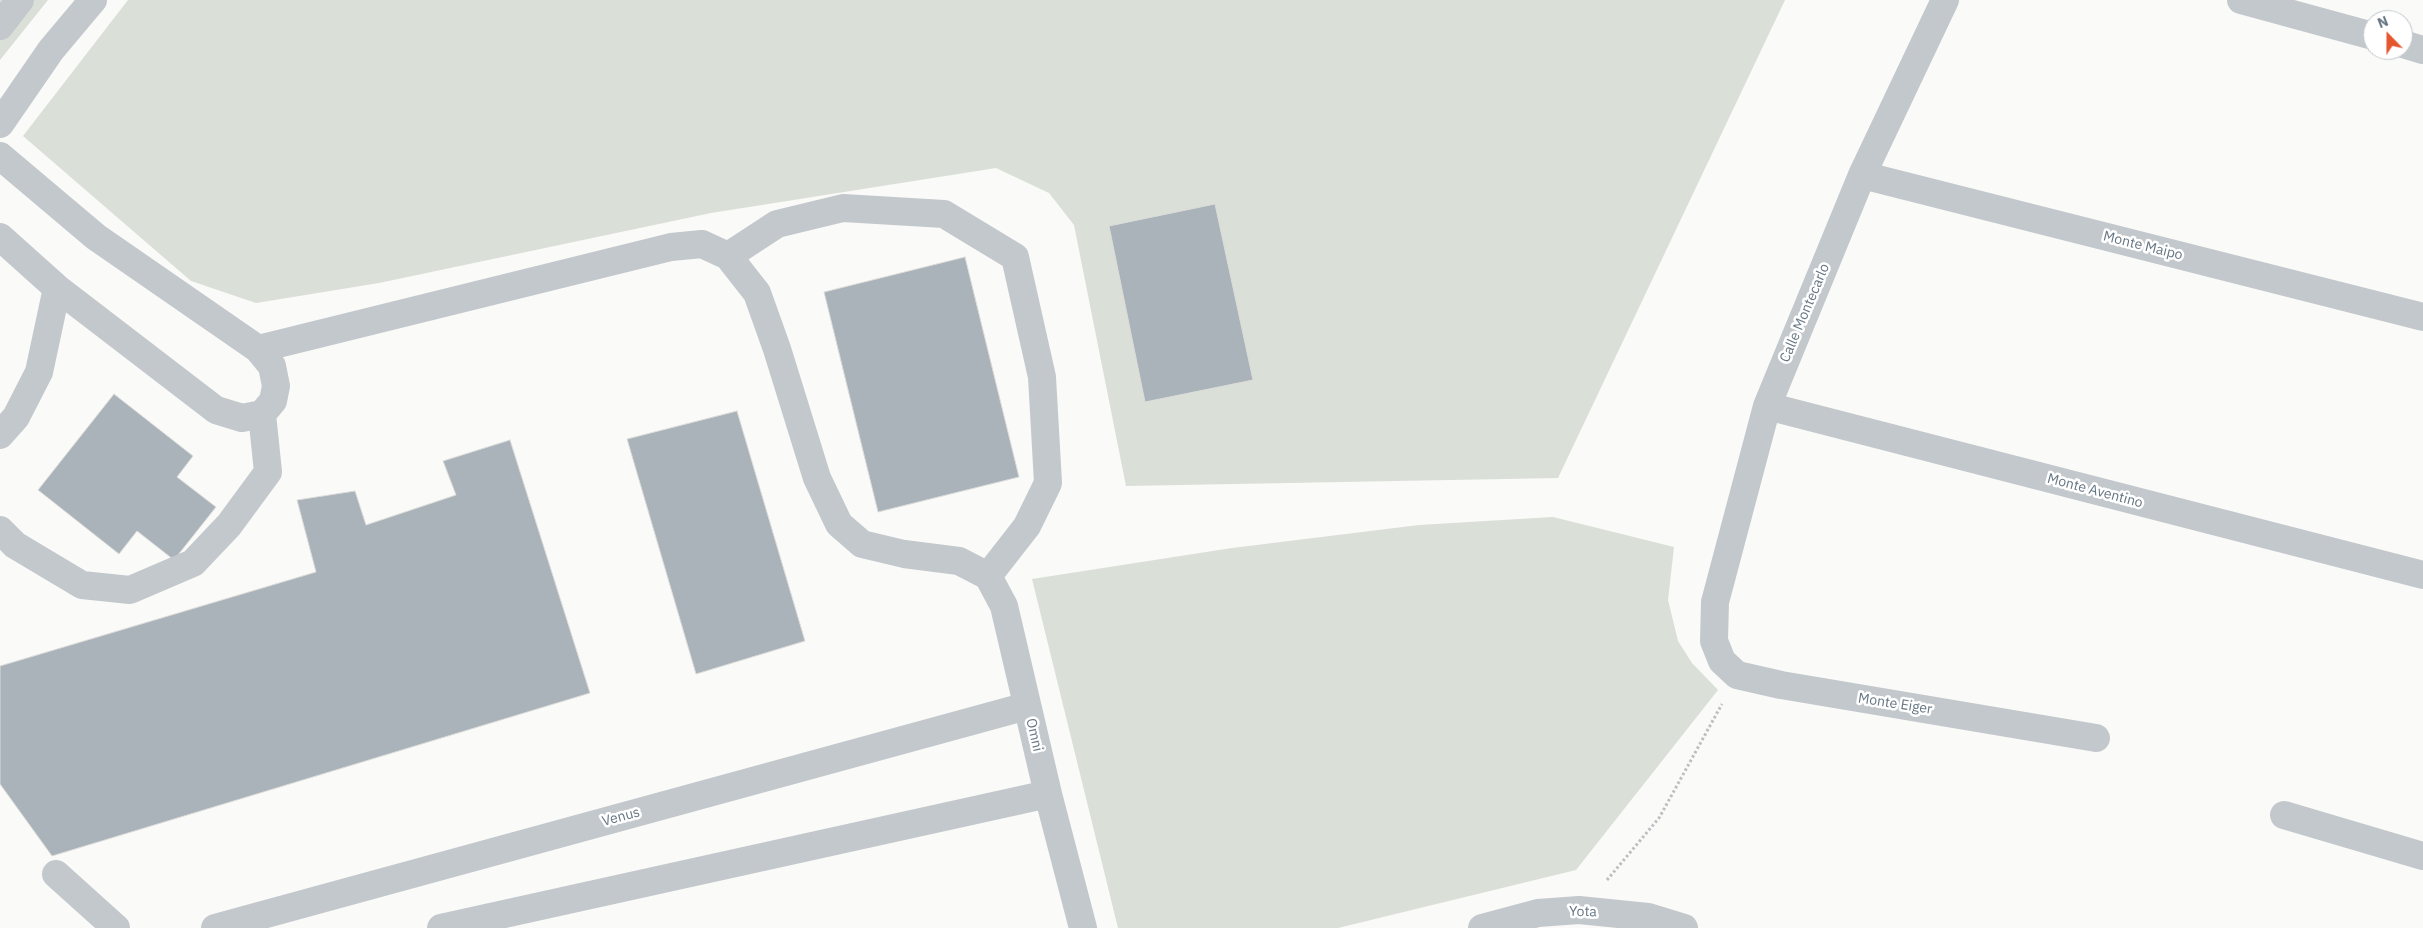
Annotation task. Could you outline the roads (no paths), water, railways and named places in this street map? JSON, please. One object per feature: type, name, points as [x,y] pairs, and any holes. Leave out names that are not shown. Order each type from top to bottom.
[{"type":"street","points":[[0,26],[20,0]]},
{"type":"street","points":[[0,124],[51,50],[93,0]]},
{"type":"street","name":"Calle Montecarlo","points":[[1737,675],[1722,662],[1714,641],[1715,602],[1767,406],[1862,175],[1945,0]]},
{"type":"street","points":[[2241,0],[2363,33]]},
{"type":"street","points":[[0,156],[96,237],[258,349],[272,366],[276,386],[273,401],[262,414],[242,418],[216,410],[57,288],[0,237]]},
{"type":"street","name":"Monte Maipo","points":[[1862,175],[2423,317]]},
{"type":"street","points":[[258,349],[671,247],[702,244],[728,256],[757,293],[778,349],[817,478],[840,524],[862,544],[904,554],[959,561],[988,576],[1028,526],[1048,483],[1042,377],[1015,258],[944,214],[843,208],[777,224],[728,256]]},
{"type":"street","points":[[0,435],[16,417],[39,372],[57,288]]},
{"type":"street","name":"Monte Aventino","points":[[1767,406],[2423,575]]},
{"type":"street","points":[[0,530],[15,545],[82,586],[130,590],[193,563],[229,525],[268,472],[262,414]]},
{"type":"street","name":"Omni","points":[[988,576],[1004,606],[1048,794],[1083,928]]},
{"type":"street","name":"Monte Eiger","points":[[1737,675],[1781,685],[2096,738]]},
{"type":"street","name":"Venus","points":[[215,928],[1027,706]]},
{"type":"street","points":[[441,928],[1048,794]]},
{"type":"street","points":[[2284,816],[2423,856]]},
{"type":"street","points":[[56,874],[116,928]]},
{"type":"street","name":"Yota","points":[[1482,928],[1538,913],[1579,910],[1648,917],[1684,928]]}]
